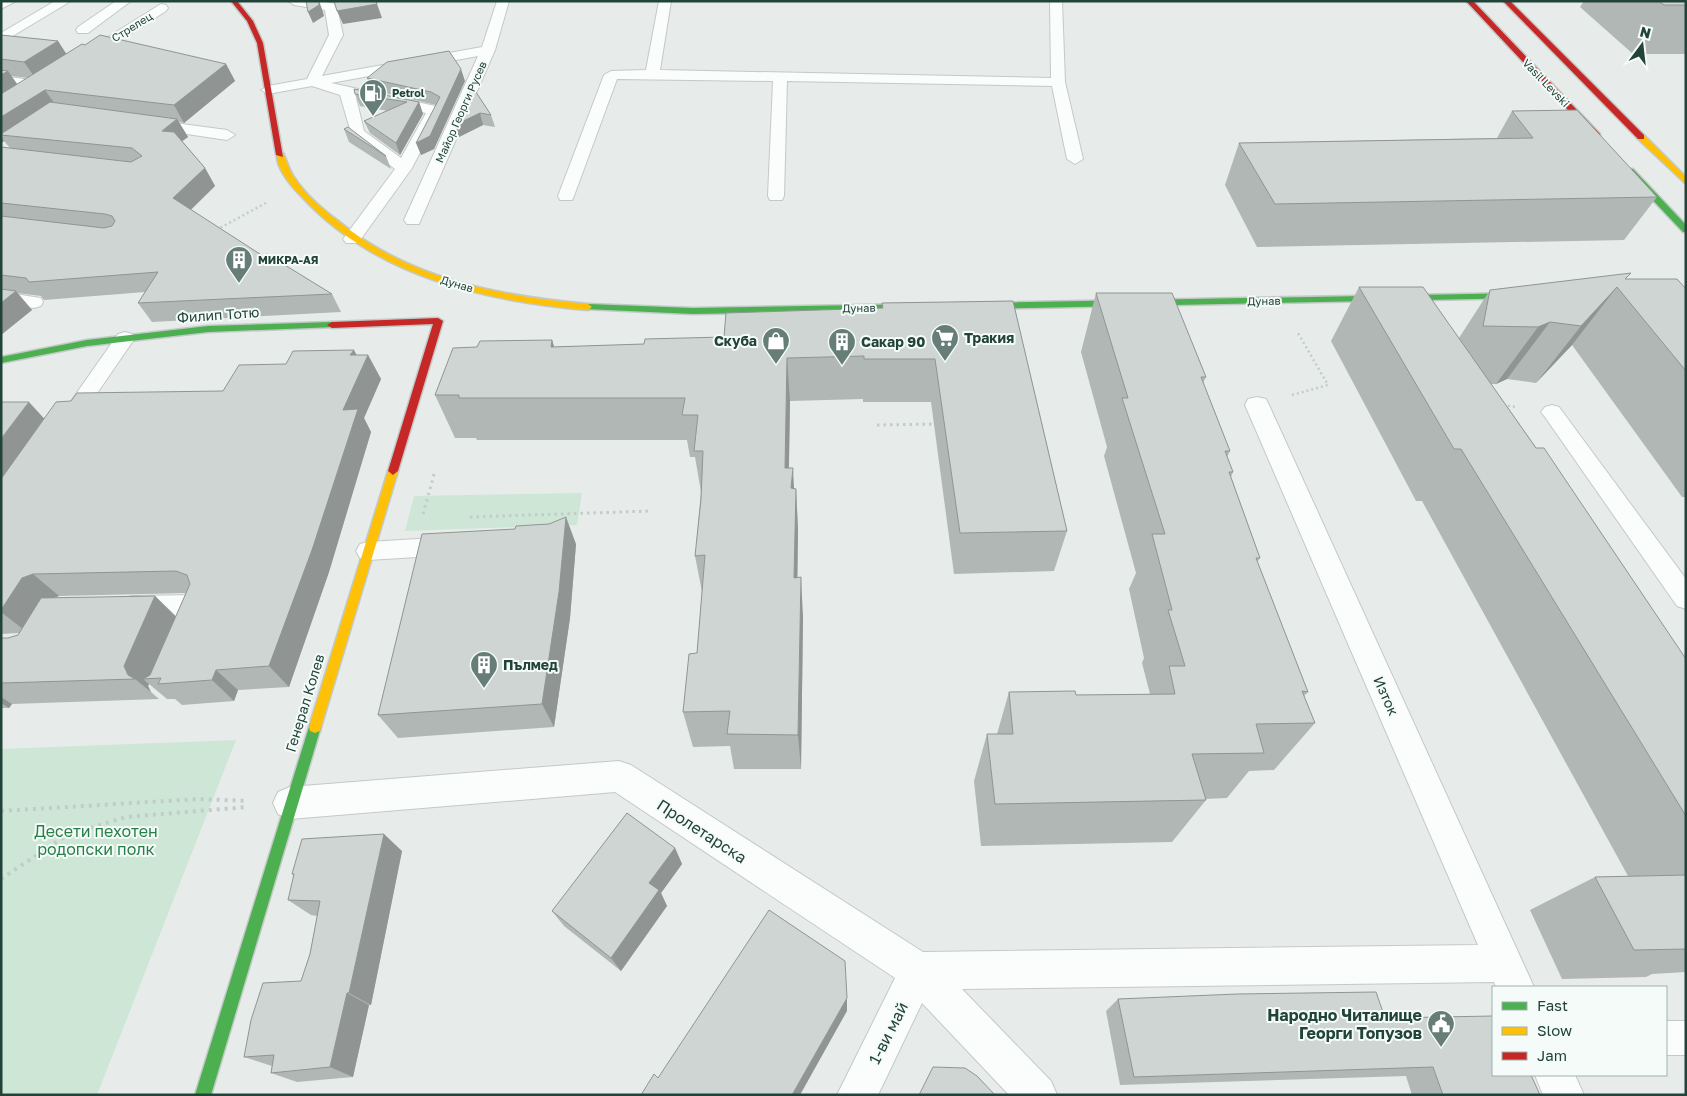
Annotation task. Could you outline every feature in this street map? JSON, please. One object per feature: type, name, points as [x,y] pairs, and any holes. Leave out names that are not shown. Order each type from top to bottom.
[{"type":"main road","name":"Дунав","points":[[234,1],[248,15],[256,29],[278,148],[286,172],[295,187],[322,217],[352,239],[387,259],[450,283],[556,305],[651,312],[930,307]]},
{"type":"main road","name":"Vasil Levski","points":[[1469,1],[1604,144]]},
{"type":"main road","points":[[1506,1],[1686,182]]},
{"type":"main road","points":[[1625,166],[1686,230]]},
{"type":"main road","name":"Дунав","points":[[960,306],[1537,295]]},
{"type":"main road","name":"Филип Тотю","points":[[1,360],[125,338],[208,329],[438,321]]},
{"type":"main road","name":"Генерал Колев","points":[[203,1095],[290,803],[438,321]]},
{"type":"street","points":[[1,5],[9,1]]},
{"type":"street","name":"Стрелец","points":[[72,65],[162,8]]},
{"type":"street","points":[[16,100],[55,75]]},
{"type":"street","name":"Изток","points":[[1258,405],[1510,975]]},
{"type":"street","name":"Пролетарска","points":[[290,803],[619,776],[918,971],[1036,1095]]},
{"type":"street","points":[[918,971],[1510,975]]},
{"type":"street","name":"1-ви май","points":[[857,1095],[918,971]]},
{"type":"street","points":[[1555,1076],[1564,1095]]},
{"type":"lane","points":[[1,40],[65,1]]},
{"type":"lane","points":[[83,30],[125,1]]},
{"type":"lane","points":[[294,1],[331,7],[336,35],[312,82]]},
{"type":"lane","name":"Майор Георги Русев","points":[[413,220],[488,50],[502,1]]},
{"type":"lane","points":[[652,74],[665,1]]},
{"type":"lane","points":[[1056,1],[1058,82],[1076,159]]},
{"type":"lane","points":[[1,40],[20,44]]},
{"type":"lane","points":[[268,90],[488,50]]},
{"type":"lane","points":[[566,196],[610,75],[652,74],[1058,82]]},
{"type":"lane","points":[[776,196],[780,76]]},
{"type":"lane","points":[[1,80],[39,85]]},
{"type":"lane","points":[[312,82],[348,92],[434,110],[404,168],[352,239]]},
{"type":"lane","points":[[348,92],[357,132],[404,168]]},
{"type":"lane","points":[[134,123],[228,135]]},
{"type":"lane","points":[[1,298],[34,302]]},
{"type":"lane","points":[[60,432],[125,338]]},
{"type":"lane","points":[[1552,412],[1686,599]]},
{"type":"lane","points":[[368,551],[473,545]]},
{"type":"lane","points":[[108,607],[198,605],[182,642]]},
{"type":"lane","points":[[1667,1038],[1686,1038]]},
{"type":"path","points":[[212,232],[295,187]]},
{"type":"path","points":[[1258,405],[1328,385],[1278,300]]},
{"type":"path","points":[[1494,404],[1552,412]]},
{"type":"path","points":[[877,426],[945,424]]},
{"type":"path","points":[[422,519],[437,462]]},
{"type":"path","points":[[462,518],[651,511]]},
{"type":"path","points":[[1,811],[199,799],[290,803]]},
{"type":"path","points":[[1,879],[67,835],[126,817],[290,803]]},
{"type":"green space","points":[[582,493],[577,525],[405,531],[414,496]]},
{"type":"green space","name":"Десети пехотен родопски полк","points":[[236,740],[97,1095],[1,1095],[1,749]]},
{"type":"building","points":[[306,1],[319,1],[319,5],[308,12]]},
{"type":"building","points":[[334,1],[376,1],[377,4],[337,11]]},
{"type":"building","points":[[1659,1],[1686,1],[1686,5],[1664,5]]},
{"type":"building","points":[[1,35],[58,41],[24,62],[1,59]]},
{"type":"building","points":[[100,35],[226,64],[174,105],[45,90],[1,117],[1,94]]},
{"type":"building","points":[[449,51],[461,69],[430,136],[416,143],[440,97],[431,92],[367,78],[387,62]]},
{"type":"building","points":[[1,70],[8,71],[1,75]]},
{"type":"building","points":[[472,86],[491,115],[480,113],[455,125]]},
{"type":"building","points":[[354,89],[419,102],[396,143],[364,121],[407,102],[355,94]]},
{"type":"building","points":[[50,102],[177,119],[162,131],[174,132],[205,168],[173,198],[263,256],[267,254],[332,294],[138,303],[158,272],[29,282],[26,278],[1,275],[1,216],[104,228],[112,226],[115,221],[112,216],[105,214],[1,203],[1,147],[131,162],[142,156],[132,148],[1,135]]},
{"type":"building","points":[[1577,110],[1657,197],[1275,204],[1239,143],[1533,138],[1512,111]]},
{"type":"building","points":[[348,127],[386,156],[344,129]]},
{"type":"building","points":[[1631,273],[1625,279],[1677,279],[1686,289],[1686,371],[1617,287],[1581,326],[1550,322],[1538,327],[1483,326],[1490,290]]},
{"type":"building","points":[[1359,287],[1423,287],[1536,448],[1544,448],[1686,659],[1686,816],[1461,449],[1454,449]]},
{"type":"building","points":[[1,289],[16,291],[1,303]]},
{"type":"building","points":[[1096,293],[1172,293],[1206,377],[1201,377],[1230,451],[1225,451],[1233,472],[1229,472],[1260,558],[1256,558],[1308,692],[1302,691],[1315,723],[1256,724],[1264,753],[1192,754],[1206,800],[995,804],[987,734],[1013,734],[1009,692],[1075,691],[1076,695],[1175,694],[1169,666],[1185,666],[1168,610],[1172,610],[1152,534],[1165,534],[1122,398],[1128,398]]},
{"type":"building","points":[[1013,301],[1067,531],[960,533],[935,359],[864,359],[864,356],[787,358],[785,468],[793,468],[791,488],[796,489],[794,578],[801,577],[798,735],[727,734],[730,711],[683,712],[689,654],[697,653],[705,555],[695,556],[701,499],[703,451],[694,451],[698,415],[682,415],[685,398],[459,398],[459,395],[435,395],[453,348],[477,347],[480,341],[552,340],[551,347],[644,344],[645,339],[724,337],[726,313],[883,308],[882,303]]},
{"type":"building","points":[[354,350],[350,355],[368,355],[343,410],[358,409],[312,550],[269,666],[216,670],[212,680],[158,684],[161,678],[143,679],[150,675],[190,584],[187,575],[176,571],[33,574],[22,578],[1,610],[1,479],[56,402],[71,401],[77,393],[223,391],[239,365],[286,364],[293,351]]},
{"type":"building","points":[[1,402],[29,402],[1,439]]},
{"type":"building","points":[[566,517],[559,592],[542,704],[378,715],[422,534],[515,529],[516,526],[549,524]]},
{"type":"building","points":[[155,596],[124,666],[128,675],[135,679],[1,683],[1,638],[18,635],[41,598]]},
{"type":"building","points":[[627,813],[675,848],[649,883],[659,890],[611,958],[552,911]]},
{"type":"building","points":[[384,834],[349,993],[347,993],[330,1067],[271,1073],[274,1055],[244,1057],[251,1020],[263,983],[301,981],[310,954],[320,901],[288,900],[294,874],[292,874],[302,839]]},
{"type":"building","points":[[1686,875],[1686,949],[1634,950],[1595,877]]},
{"type":"building","points":[[769,910],[845,961],[847,998],[792,1095],[641,1095],[654,1074],[658,1078]]},
{"type":"building","points":[[1376,992],[1385,1018],[1492,1016],[1492,1076],[1531,1076],[1540,1095],[1443,1095],[1433,1067],[1134,1077],[1118,999],[1237,994]]},
{"type":"building","points":[[933,1067],[965,1068],[977,1076],[995,1095],[919,1095]]},
{"type":"traffic: fast","points":[[1630,171],[1686,230]]},
{"type":"traffic: fast","points":[[976,306],[1523,296]]},
{"type":"traffic: fast","points":[[588,307],[693,311],[918,307]]},
{"type":"traffic: fast","points":[[1,360],[87,343],[208,329],[332,325]]},
{"type":"traffic: fast","points":[[203,1095],[315,727]]},
{"type":"traffic: slow","points":[[1641,137],[1686,182]]},
{"type":"traffic: slow","points":[[280,155],[291,178],[319,210],[347,233],[378,253],[410,269],[444,281],[516,299],[588,307]]},
{"type":"traffic: slow","points":[[315,727],[393,471]]},
{"type":"traffic: jam","points":[[234,1],[250,21],[260,43],[280,155]]},
{"type":"traffic: jam","points":[[1469,1],[1597,136]]},
{"type":"traffic: jam","points":[[1506,1],[1641,137]]},
{"type":"traffic: jam","points":[[332,325],[438,321],[393,471]]},
{"type":"place","name":"Petrol","points":[[373,117]]},
{"type":"place","name":"МИКРА-АЯ","points":[[239,284]]},
{"type":"place","name":"Тракия","points":[[945,362]]},
{"type":"place","name":"Скуба","points":[[776,365]]},
{"type":"place","name":"Сакар 90","points":[[842,366]]},
{"type":"place","name":"Пълмед","points":[[484,689]]},
{"type":"place","name":"Народно Читалище Георги Топузов","points":[[1441,1048]]}]
